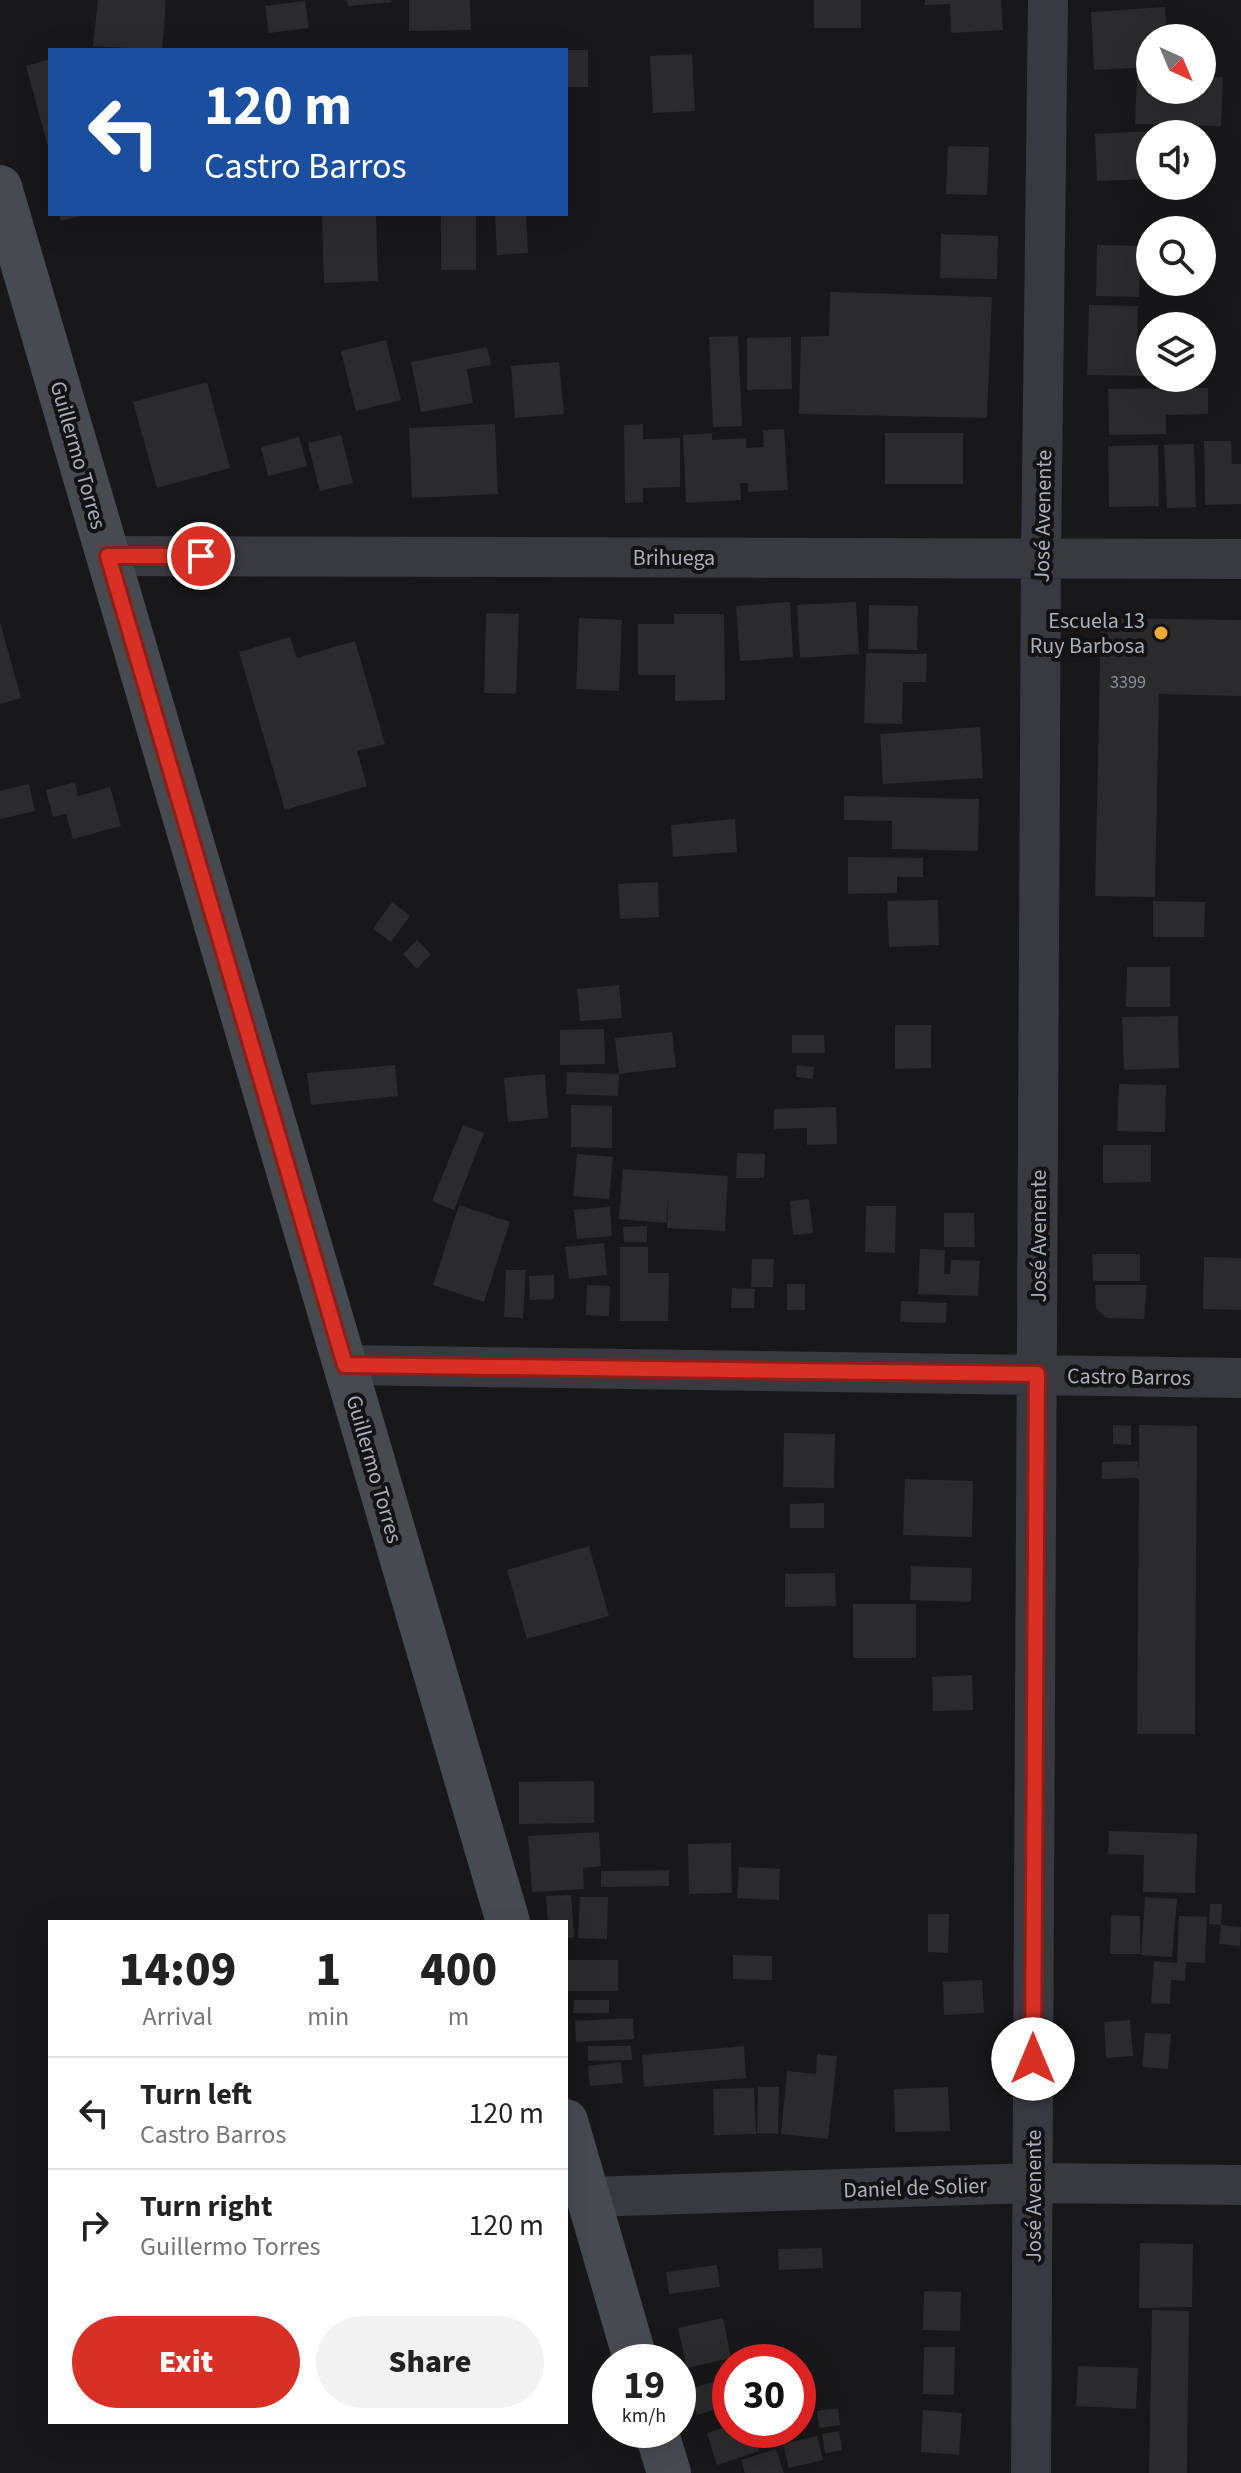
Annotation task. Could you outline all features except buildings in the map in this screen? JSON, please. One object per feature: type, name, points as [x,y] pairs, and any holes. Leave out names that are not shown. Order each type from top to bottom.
[{"type":"main road","name":"Guillermo Torres","points":[[0,187],[507,1920]]},
{"type":"main road","points":[[568,2128],[631,2344]]},
{"type":"main road","points":[[661,2448],[669,2473]]},
{"type":"street","name":"José Avenente","points":[[1031,2473],[1041,558],[1048,0]]},
{"type":"street","name":"Brihuega","points":[[108,556],[1241,559]]},
{"type":"street","name":"Castro Barros","points":[[345,1365],[1241,1378]]},
{"type":"street","name":"Daniel de Solier","points":[[588,2197],[1033,2183],[1241,2185]]},
{"type":"place","name":"Escuela 13 Ruy Barbosa","points":[[1161,633]]},
{"type":"route","points":[[201,556],[108,556],[345,1365],[1037,1374],[1033,2059]]}]
